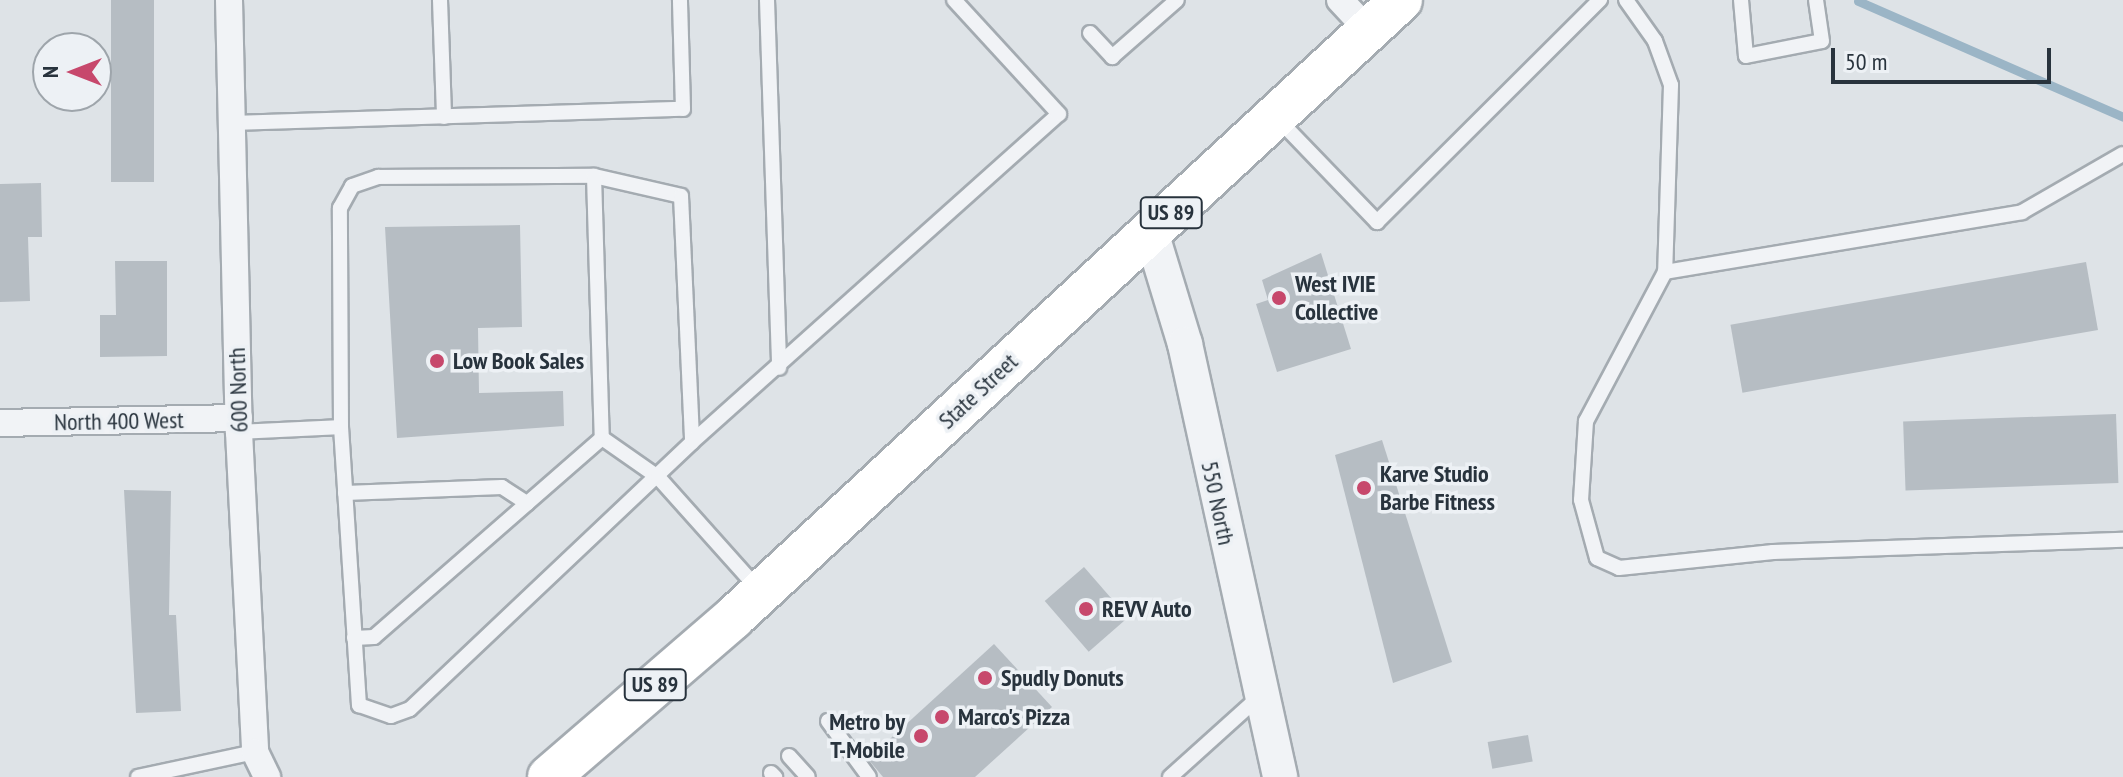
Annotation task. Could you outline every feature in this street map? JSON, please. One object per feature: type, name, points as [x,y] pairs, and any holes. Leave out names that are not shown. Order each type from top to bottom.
[{"type":"main road","name":"State Street","points":[[549,777],[760,592],[1401,0]]},
{"type":"street","name":"600 North","points":[[229,0],[239,425],[255,752],[267,777]]},
{"type":"street","points":[[1340,0],[1368,30]]},
{"type":"street","name":"550 North","points":[[1151,232],[1185,344],[1280,777]]},
{"type":"street","name":"North 400 West","points":[[0,423],[239,425]]},
{"type":"lane","points":[[440,0],[444,117]]},
{"type":"lane","points":[[231,123],[683,109],[680,0]]},
{"type":"lane","points":[[767,0],[779,368]]},
{"type":"lane","points":[[692,442],[681,196],[594,176],[378,177],[352,186],[340,208],[341,427],[359,705],[391,716],[410,709],[692,442],[779,368],[1059,114],[954,0]]},
{"type":"lane","points":[[1090,33],[1112,57],[1177,0]]},
{"type":"lane","points":[[1275,116],[1377,222],[1600,0]]},
{"type":"lane","points":[[1626,0],[1655,41],[1671,85],[1665,272],[1586,421],[1581,500],[1597,558],[1619,568],[1773,552],[2123,540]]},
{"type":"lane","points":[[1741,0],[1746,56],[1822,41],[1816,0]]},
{"type":"lane","points":[[1665,272],[2022,212],[2123,154]]},
{"type":"lane","points":[[594,176],[602,438]]},
{"type":"lane","points":[[239,425],[341,427]]},
{"type":"lane","points":[[602,438],[658,477],[760,592]]},
{"type":"lane","points":[[354,638],[374,637],[602,438]]},
{"type":"lane","points":[[345,493],[502,487],[527,503]]},
{"type":"lane","points":[[1170,777],[1260,696]]},
{"type":"lane","points":[[828,721],[869,777]]},
{"type":"lane","points":[[138,777],[174,774],[255,752]]},
{"type":"lane","points":[[789,756],[808,777]]},
{"type":"building","points":[[111,0],[154,0],[154,182],[111,182]]},
{"type":"building","points":[[41,183],[42,237],[28,237],[30,301],[0,302],[0,184]]},
{"type":"building","name":"Low Book Sales","points":[[520,225],[522,327],[478,328],[479,393],[563,391],[564,426],[397,438],[385,227]]},
{"type":"building","points":[[1321,253],[1351,349],[1277,372],[1256,304],[1268,300],[1262,280]]},
{"type":"building","points":[[115,261],[167,261],[167,356],[100,357],[100,315],[116,315]]},
{"type":"building","points":[[2086,262],[2098,330],[1742,393],[1730,325]]},
{"type":"building","points":[[2116,414],[2118,483],[1906,490],[1903,421]]},
{"type":"building","points":[[1382,440],[1452,662],[1393,683],[1335,455]]},
{"type":"building","points":[[124,490],[171,491],[169,615],[176,615],[181,711],[136,713]]},
{"type":"building","name":"REVV Auto","points":[[1084,567],[1128,618],[1089,652],[1045,601]]},
{"type":"building","points":[[994,644],[1052,707],[975,777],[883,777],[868,759]]},
{"type":"building","points":[[1528,735],[1533,762],[1492,769],[1488,742]]},
{"type":"waterway","points":[[1858,1],[2123,117]]},
{"type":"place","name":"West IVIE Collective","points":[[1279,298]]},
{"type":"place","name":"Low Book Sales","points":[[437,361]]},
{"type":"place","name":"Karve Studio Barbe Fitness","points":[[1364,488]]},
{"type":"place","name":"REVV Auto","points":[[1086,609]]},
{"type":"place","name":"Spudly Donuts","points":[[985,678]]},
{"type":"place","name":"Marco's Pizza","points":[[942,717]]},
{"type":"place","name":"Metro by T-Mobile","points":[[921,736]]}]
